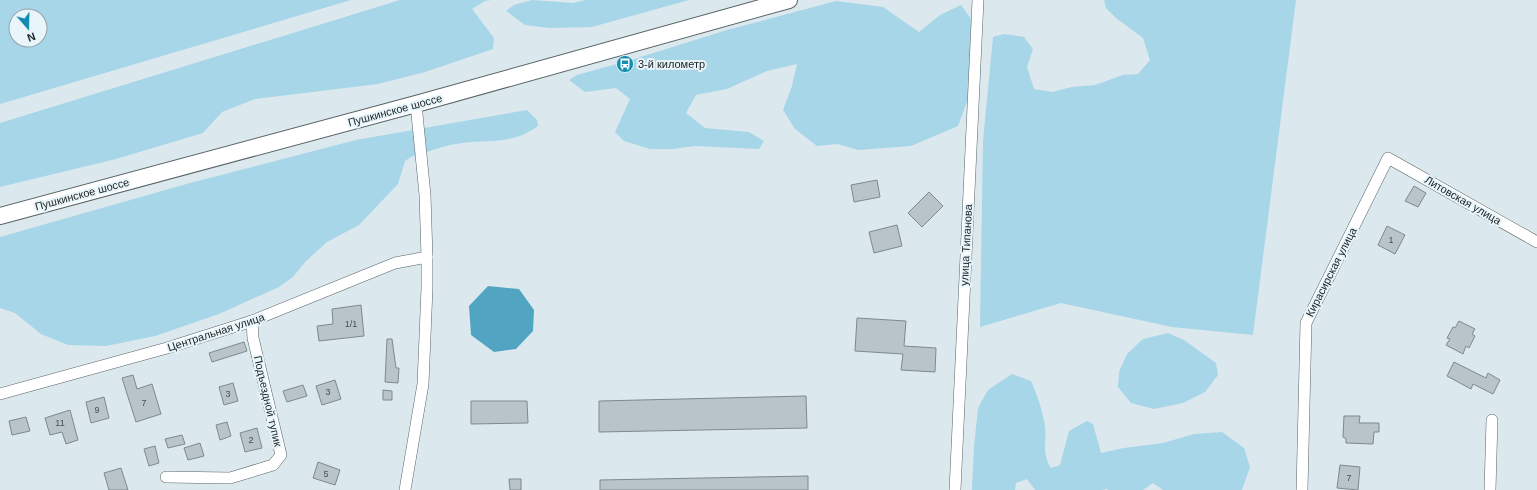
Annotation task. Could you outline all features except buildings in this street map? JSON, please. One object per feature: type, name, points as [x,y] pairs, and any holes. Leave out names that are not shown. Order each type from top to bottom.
[{"type":"main road","name":"Пушкинское шоссе","points":[[0,216],[416,104],[789,0]]},
{"type":"street","name":"улица Типанова","points":[[955,490],[978,0]]},
{"type":"street","points":[[405,490],[423,384],[427,258],[425,195],[416,104]]},
{"type":"street","name":"Литовская улица","points":[[1388,158],[1537,242]]},
{"type":"street","name":"Кирасирская улица","points":[[1302,490],[1306,323],[1388,158]]},
{"type":"street","name":"Центральная улица","points":[[0,394],[167,348],[252,321],[395,263],[427,258]]},
{"type":"street","name":"Подъездной тупик","points":[[166,477],[230,478],[272,465],[281,455],[253,338],[252,321]]},
{"type":"street","points":[[1490,490],[1492,420]]},
{"type":"shaded area","points":[[0,0],[351,0],[0,104]]},
{"type":"shaded area","points":[[400,0],[491,0],[485,1],[472,9],[494,38],[493,49],[425,72],[378,84],[255,99],[222,112],[203,133],[116,159],[0,187],[0,123]]},
{"type":"shaded area","points":[[532,0],[573,3],[585,0],[689,0],[592,27],[550,28],[525,25],[506,11],[514,5]]},
{"type":"shaded area","points":[[1104,0],[1296,0],[1253,335],[1172,327],[1061,303],[980,327],[983,141],[993,37],[1004,34],[1024,37],[1033,49],[1027,67],[1034,89],[1052,92],[1072,87],[1095,85],[1123,75],[1138,74],[1150,60],[1143,38],[1116,18],[1106,8]]},
{"type":"shaded area","points":[[836,1],[883,7],[919,32],[940,15],[961,5],[976,26],[968,99],[958,126],[911,146],[858,150],[838,144],[817,146],[795,129],[783,110],[792,86],[797,64],[767,71],[727,89],[696,95],[686,113],[705,128],[749,132],[764,141],[759,149],[695,146],[673,149],[650,149],[624,141],[615,132],[630,99],[616,88],[585,92],[569,80],[577,75],[727,30]]},
{"type":"shaded area","points":[[527,110],[537,120],[538,126],[519,136],[510,139],[456,144],[411,157],[405,161],[398,184],[359,225],[327,242],[306,261],[293,277],[279,287],[219,314],[155,336],[106,346],[68,345],[41,334],[15,313],[0,308],[0,237],[190,183],[356,140]]},
{"type":"shaded area","points":[[488,286],[519,289],[534,310],[533,331],[516,349],[494,352],[471,335],[469,306]]},
{"type":"shaded area","points":[[1168,333],[1184,340],[1216,363],[1218,375],[1205,392],[1183,403],[1154,409],[1131,403],[1118,387],[1119,372],[1127,354],[1143,339]]},
{"type":"shaded area","points":[[1012,374],[1031,381],[1040,403],[1044,420],[1045,452],[1051,468],[1060,465],[1069,431],[1087,421],[1093,424],[1101,453],[1124,448],[1163,443],[1194,434],[1222,432],[1244,448],[1250,467],[1242,490],[1163,490],[1153,483],[1143,490],[1035,490],[1027,479],[1016,483],[1015,490],[972,490],[978,408],[988,390]]},
{"type":"place","name":"3-й километр","points":[[625,64]]}]
